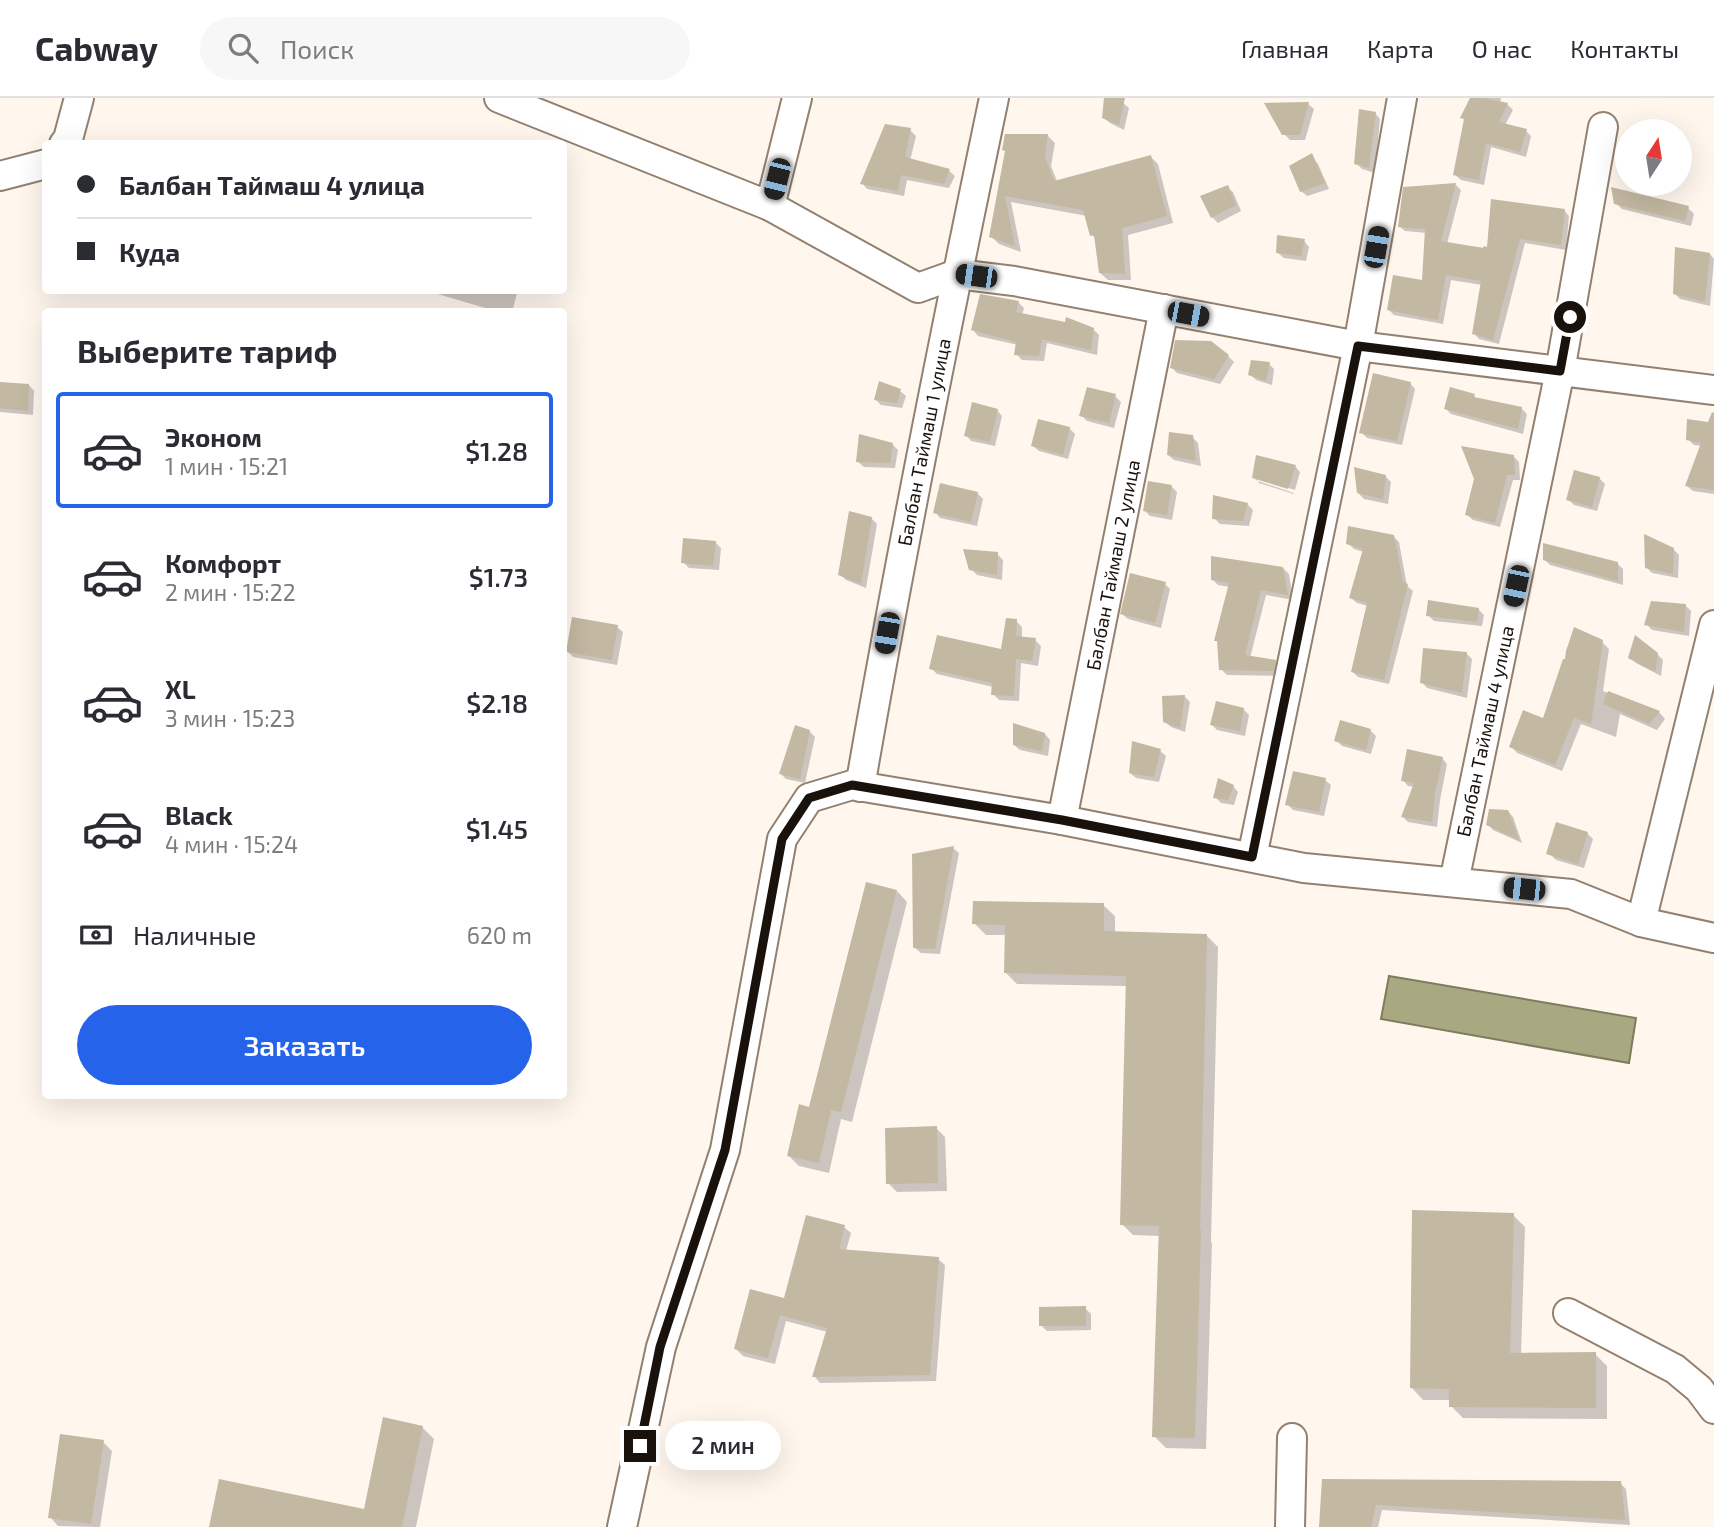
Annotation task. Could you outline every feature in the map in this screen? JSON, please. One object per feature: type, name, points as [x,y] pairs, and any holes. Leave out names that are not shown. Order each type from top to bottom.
[{"type":"street","points":[[67,140],[79,98]]},
{"type":"street","points":[[499,98],[770,206],[918,288],[957,274],[1014,281],[1358,346],[1714,390]]},
{"type":"street","points":[[770,206],[797,98]]},
{"type":"street","name":"Балбан Таймаш 1 улица","points":[[860,786],[889,620],[994,98]]},
{"type":"street","points":[[1252,857],[1358,346],[1402,98]]},
{"type":"street","name":"Балбан Таймаш 4 улица","points":[[1454,882],[1560,371],[1603,127]]},
{"type":"street","points":[[0,177],[42,165]]},
{"type":"street","name":"Балбан Таймаш 2 улица","points":[[1062,820],[1164,309]]},
{"type":"street","points":[[1641,922],[1714,625]]},
{"type":"street","points":[[622,1527],[660,1347],[725,1150],[782,839],[809,798],[852,785],[860,786],[1062,820],[1304,868],[1571,894],[1641,922],[1714,938]]},
{"type":"street","points":[[1568,1313],[1675,1369],[1699,1389],[1714,1409]]},
{"type":"street","points":[[1290,1527],[1292,1438]]},
{"type":"shaded area","points":[[1389,976],[1636,1018],[1629,1063],[1381,1019]]},
{"type":"building","points":[[1104,98],[1125,98],[1119,125],[1102,118]]},
{"type":"building","points":[[1470,98],[1508,103],[1499,122],[1527,129],[1520,152],[1486,143],[1479,180],[1453,175],[1464,119],[1460,118]]},
{"type":"building","points":[[1309,102],[1300,135],[1282,135],[1264,103]]},
{"type":"building","points":[[1359,109],[1376,112],[1369,168],[1354,164]]},
{"type":"building","points":[[885,124],[911,128],[905,157],[950,169],[944,184],[901,175],[898,191],[860,184]]},
{"type":"building","points":[[1005,134],[1048,134],[1045,157],[1054,181],[1151,155],[1167,216],[1122,228],[1125,274],[1099,273],[1094,235],[1090,236],[1083,210],[1005,196],[1015,246],[989,237],[1005,151],[1002,150]]},
{"type":"building","points":[[1312,153],[1325,183],[1300,192],[1289,166]]},
{"type":"building","points":[[1456,183],[1441,241],[1487,247],[1491,199],[1565,209],[1561,245],[1520,239],[1493,340],[1472,334],[1481,281],[1446,275],[1438,320],[1387,310],[1393,275],[1422,280],[1425,229],[1398,227],[1403,187]]},
{"type":"building","points":[[1228,185],[1236,205],[1211,218],[1200,196]]},
{"type":"building","points":[[1611,187],[1615,188],[1615,196],[1648,196],[1689,206],[1685,221],[1614,204]]},
{"type":"building","points":[[1277,235],[1305,239],[1301,256],[1276,253]]},
{"type":"building","points":[[1675,247],[1710,253],[1705,302],[1673,294]]},
{"type":"building","points":[[980,294],[1019,301],[1016,312],[1065,322],[1066,317],[1094,328],[1091,350],[1042,339],[1039,356],[1014,355],[1016,342],[971,330]]},
{"type":"building","points":[[1175,340],[1211,341],[1229,355],[1214,379],[1170,368]]},
{"type":"building","points":[[1251,360],[1270,362],[1266,381],[1248,375]]},
{"type":"building","points":[[1373,373],[1411,382],[1397,441],[1359,433]]},
{"type":"building","points":[[879,381],[901,389],[897,403],[874,400]]},
{"type":"building","points":[[0,382],[29,384],[28,411],[0,408]]},
{"type":"building","points":[[1087,387],[1116,394],[1109,423],[1079,416]]},
{"type":"building","points":[[1450,387],[1475,394],[1474,397],[1522,407],[1518,429],[1444,409]]},
{"type":"building","points":[[972,402],[998,409],[990,442],[964,436]]},
{"type":"building","points":[[1712,412],[1714,490],[1685,486],[1701,443],[1686,440],[1687,419],[1708,422]]},
{"type":"building","points":[[1038,419],[1070,427],[1063,455],[1031,446]]},
{"type":"building","points":[[1169,432],[1193,435],[1196,461],[1167,455]]},
{"type":"building","points":[[859,434],[893,443],[890,463],[856,462]]},
{"type":"building","points":[[1461,446],[1514,455],[1515,475],[1507,475],[1495,523],[1465,515],[1474,479]]},
{"type":"building","points":[[1256,455],[1296,465],[1288,489],[1252,478]]},
{"type":"building","points":[[1354,467],[1386,475],[1383,499],[1357,493]]},
{"type":"building","points":[[1574,470],[1600,477],[1592,507],[1566,500]]},
{"type":"building","points":[[1148,481],[1172,485],[1167,515],[1143,511]]},
{"type":"building","points":[[940,483],[978,492],[971,522],[933,513]]},
{"type":"building","points":[[1213,495],[1248,503],[1243,521],[1212,519]]},
{"type":"building","points":[[849,511],[872,517],[861,584],[838,575]]},
{"type":"building","points":[[1348,526],[1394,535],[1403,582],[1408,584],[1384,680],[1351,672],[1367,603],[1349,598],[1363,549],[1346,544]]},
{"type":"building","points":[[1644,534],[1674,548],[1673,574],[1645,568]]},
{"type":"building","points":[[683,538],[716,541],[713,566],[681,563]]},
{"type":"building","points":[[1543,543],[1618,562],[1618,581],[1543,560]]},
{"type":"building","points":[[963,549],[998,552],[997,575],[969,570]]},
{"type":"building","points":[[1211,556],[1283,567],[1288,595],[1261,590],[1245,655],[1276,660],[1274,671],[1219,670],[1217,641],[1214,641],[1229,583],[1211,580]]},
{"type":"building","points":[[1130,573],[1166,582],[1155,623],[1120,614]]},
{"type":"building","points":[[1428,600],[1479,608],[1477,622],[1426,616]]},
{"type":"building","points":[[1651,601],[1686,604],[1684,632],[1644,625]]},
{"type":"building","points":[[572,617],[618,625],[612,660],[567,652]]},
{"type":"building","points":[[1006,618],[1017,619],[1016,636],[1036,638],[1032,661],[1016,659],[1014,696],[991,695],[992,683],[929,669],[937,635],[1001,649]]},
{"type":"building","points":[[1574,627],[1603,640],[1591,724],[1574,718],[1555,765],[1509,747],[1523,710],[1543,718]]},
{"type":"building","points":[[1635,635],[1658,653],[1655,672],[1628,658]]},
{"type":"building","points":[[1423,648],[1467,652],[1462,693],[1420,683]]},
{"type":"building","points":[[1608,691],[1660,711],[1649,724],[1603,704]]},
{"type":"building","points":[[1185,695],[1180,728],[1163,722],[1162,696]]},
{"type":"building","points":[[1216,701],[1244,708],[1240,731],[1210,725]]},
{"type":"building","points":[[1340,720],[1371,729],[1366,750],[1334,741]]},
{"type":"building","points":[[1013,723],[1045,733],[1042,751],[1013,745]]},
{"type":"building","points":[[795,725],[810,730],[800,779],[779,774]]},
{"type":"building","points":[[1132,741],[1161,749],[1154,777],[1129,773]]},
{"type":"building","points":[[1407,749],[1443,757],[1432,822],[1401,817],[1414,783],[1401,781]]},
{"type":"building","points":[[1293,771],[1326,778],[1319,812],[1285,805]]},
{"type":"building","points":[[1218,778],[1234,785],[1228,800],[1213,798]]},
{"type":"building","points":[[1489,809],[1508,810],[1519,840],[1486,825]]},
{"type":"building","points":[[1556,822],[1588,832],[1578,864],[1546,854]]},
{"type":"building","points":[[954,846],[935,949],[913,948],[912,854]]},
{"type":"building","points":[[866,882],[897,890],[841,1112],[831,1110],[819,1163],[787,1156],[799,1104],[809,1107]]},
{"type":"building","points":[[973,901],[1104,903],[1104,931],[1207,934],[1195,1438],[1152,1437],[1159,1226],[1120,1225],[1126,976],[1004,973],[1005,925],[972,924]]},
{"type":"building","points":[[937,1126],[938,1183],[886,1184],[885,1128]]},
{"type":"building","points":[[1412,1210],[1514,1213],[1510,1353],[1596,1352],[1596,1408],[1449,1407],[1449,1389],[1410,1388]]},
{"type":"building","points":[[806,1215],[845,1225],[839,1249],[939,1257],[930,1375],[812,1377],[827,1328],[780,1315],[768,1358],[734,1349],[750,1289],[784,1298]]},
{"type":"building","points":[[1086,1306],[1086,1326],[1039,1326],[1039,1307]]},
{"type":"building","points":[[383,1417],[423,1426],[402,1527],[209,1527],[219,1479],[364,1509]]},
{"type":"building","points":[[60,1434],[104,1440],[91,1524],[48,1518]]},
{"type":"building","points":[[1322,1479],[1621,1481],[1625,1520],[1376,1505],[1371,1527],[1319,1527]]},
{"type":"route","points":[[640,1446],[660,1347],[725,1150],[782,839],[809,798],[852,785],[1062,820],[1252,857],[1358,346],[1560,371],[1570,317]]}]
